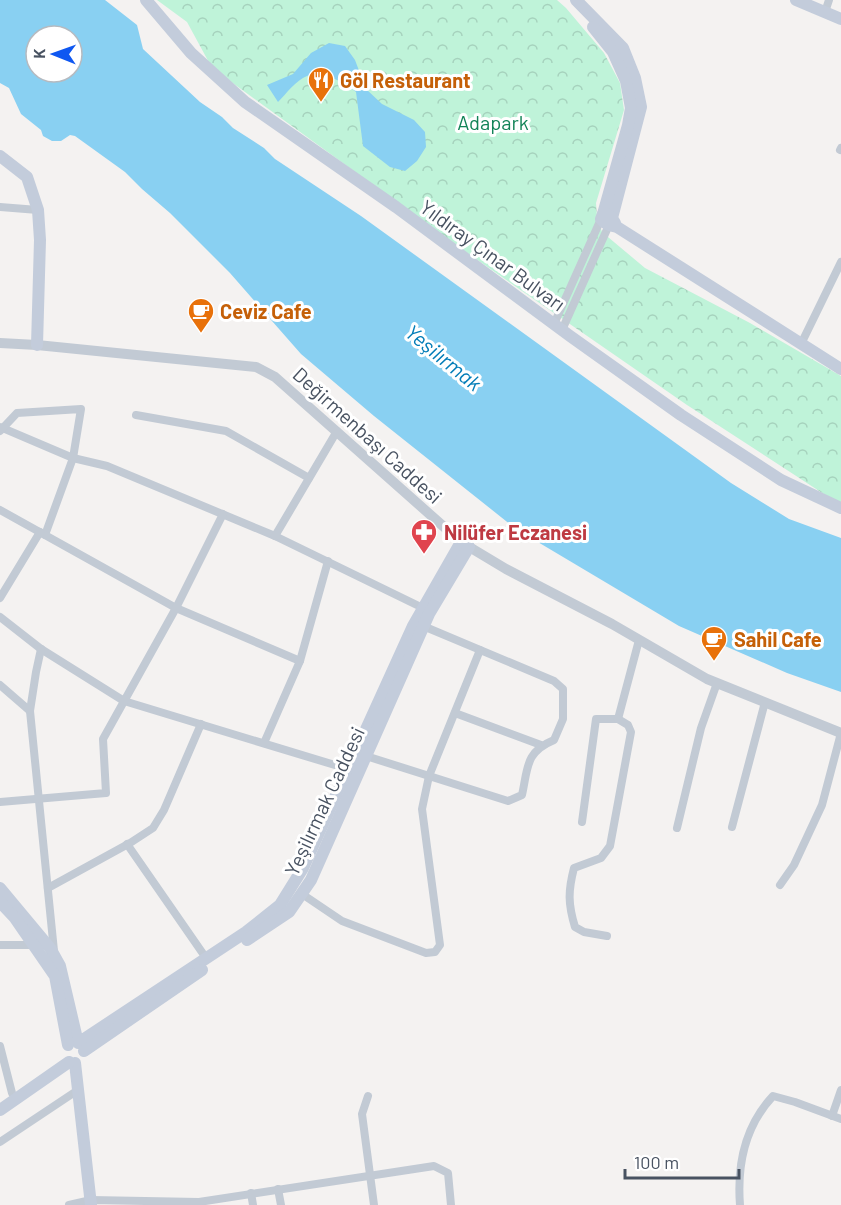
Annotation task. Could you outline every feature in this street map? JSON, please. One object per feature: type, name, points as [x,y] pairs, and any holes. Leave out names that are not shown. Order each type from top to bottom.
[{"type":"main road","name":"Yıldıray Çınar Bulvarı","points":[[146,0],[191,53],[245,102],[396,207],[681,415],[782,480],[841,508]]},
{"type":"main road","points":[[567,0],[584,16],[613,52],[626,81],[631,108],[608,221]]},
{"type":"main road","points":[[576,0],[623,48],[635,78],[641,107],[608,221]]},
{"type":"main road","points":[[796,0],[827,6],[841,19]]},
{"type":"main road","points":[[0,156],[27,177],[38,210],[40,240],[37,345]]},
{"type":"main road","points":[[608,221],[802,342],[841,369]]},
{"type":"main road","name":"Yeşilırmak Caddesi","points":[[0,1110],[73,1053],[246,932],[280,905],[303,868],[413,626],[465,544]]},
{"type":"main road","name":"Yeşilırmak Caddesi","points":[[0,1101],[289,912],[312,880],[423,626],[465,544]]},
{"type":"main road","points":[[0,888],[54,955],[60,966],[91,1202]]},
{"type":"main road","points":[[0,902],[15,918],[55,976],[73,1053]]},
{"type":"street","points":[[0,207],[38,210]]},
{"type":"street","points":[[558,327],[608,221]]},
{"type":"street","points":[[802,342],[841,261]]},
{"type":"street","name":"Değirmenbaşı Caddesi","points":[[0,343],[256,367],[275,378],[465,544],[506,569],[717,683],[841,733]]},
{"type":"street","points":[[0,598],[42,534],[73,458],[81,409],[17,413],[0,429],[73,458],[107,466],[275,536],[423,608]]},
{"type":"street","points":[[136,416],[226,431],[309,478]]},
{"type":"street","points":[[275,536],[337,431]]},
{"type":"street","points":[[0,510],[176,608],[300,661]]},
{"type":"street","points":[[0,802],[106,793],[103,739],[176,608],[223,514]]},
{"type":"street","points":[[264,744],[300,661],[328,561]]},
{"type":"street","points":[[0,618],[41,649],[124,700],[348,769]]},
{"type":"street","points":[[366,756],[508,801],[522,795],[531,756],[541,746],[554,740],[563,719],[563,689],[554,681],[423,626]]},
{"type":"street","points":[[618,719],[639,640]]},
{"type":"street","points":[[41,649],[30,711],[54,955]]},
{"type":"street","points":[[302,894],[342,921],[426,953],[435,952],[440,945],[422,809],[429,776],[480,650]]},
{"type":"street","points":[[677,828],[701,728],[717,683]]},
{"type":"street","points":[[0,685],[30,711]]},
{"type":"street","points":[[732,827],[765,702]]},
{"type":"street","points":[[455,713],[541,746]]},
{"type":"street","points":[[582,822],[596,718],[618,719],[628,725],[631,732],[610,846],[601,858],[574,868],[569,888],[569,908],[575,927],[584,932],[607,936]]},
{"type":"street","points":[[48,888],[153,828],[164,810],[201,724]]},
{"type":"street","points":[[780,885],[794,865],[822,805],[841,733]]},
{"type":"street","points":[[127,844],[206,958]]},
{"type":"street","points":[[0,945],[34,945]]},
{"type":"street","points":[[0,1046],[12,1093]]},
{"type":"street","points":[[0,1143],[78,1090]]},
{"type":"street","points":[[832,1116],[841,1090]]},
{"type":"street","points":[[368,1096],[362,1114],[374,1205]]},
{"type":"street","points":[[740,1205],[739,1185],[746,1140],[762,1108],[773,1096],[841,1119]]},
{"type":"street","points":[[69,1205],[91,1202],[199,1203],[434,1166],[448,1173],[452,1205]]},
{"type":"street","points":[[278,1189],[281,1205]]},
{"type":"street","points":[[251,1193],[253,1205]]},
{"type":"green space","name":"Adapark","points":[[157,0],[557,0],[604,53],[620,83],[624,110],[596,203],[597,217],[602,232],[645,268],[750,323],[841,376],[841,502],[833,500],[687,405],[460,248],[212,68],[187,22]]},
{"type":"water","name":"Yeşilırmak","points":[[0,0],[105,0],[137,25],[143,49],[200,102],[222,117],[233,128],[264,148],[275,159],[361,216],[731,483],[789,519],[841,538],[841,692],[787,673],[679,626],[516,529],[374,416],[301,354],[230,273],[125,172],[75,136],[70,135],[61,141],[52,141],[43,136],[41,130],[21,114],[9,88],[0,83]]},
{"type":"water","points":[[329,43],[345,46],[355,60],[366,89],[382,104],[414,120],[425,132],[426,147],[417,161],[405,171],[390,167],[363,146],[356,92],[346,85],[326,76],[307,76],[295,84],[278,102],[267,85],[293,74],[311,53]]},
{"type":"place","name":"Göl Restaurant","points":[[321,103]]},
{"type":"place","name":"Ceviz Cafe","points":[[201,334]]},
{"type":"place","name":"Nilüfer Eczanesi","points":[[424,555]]},
{"type":"place","name":"Sahil Cafe","points":[[714,662]]}]
